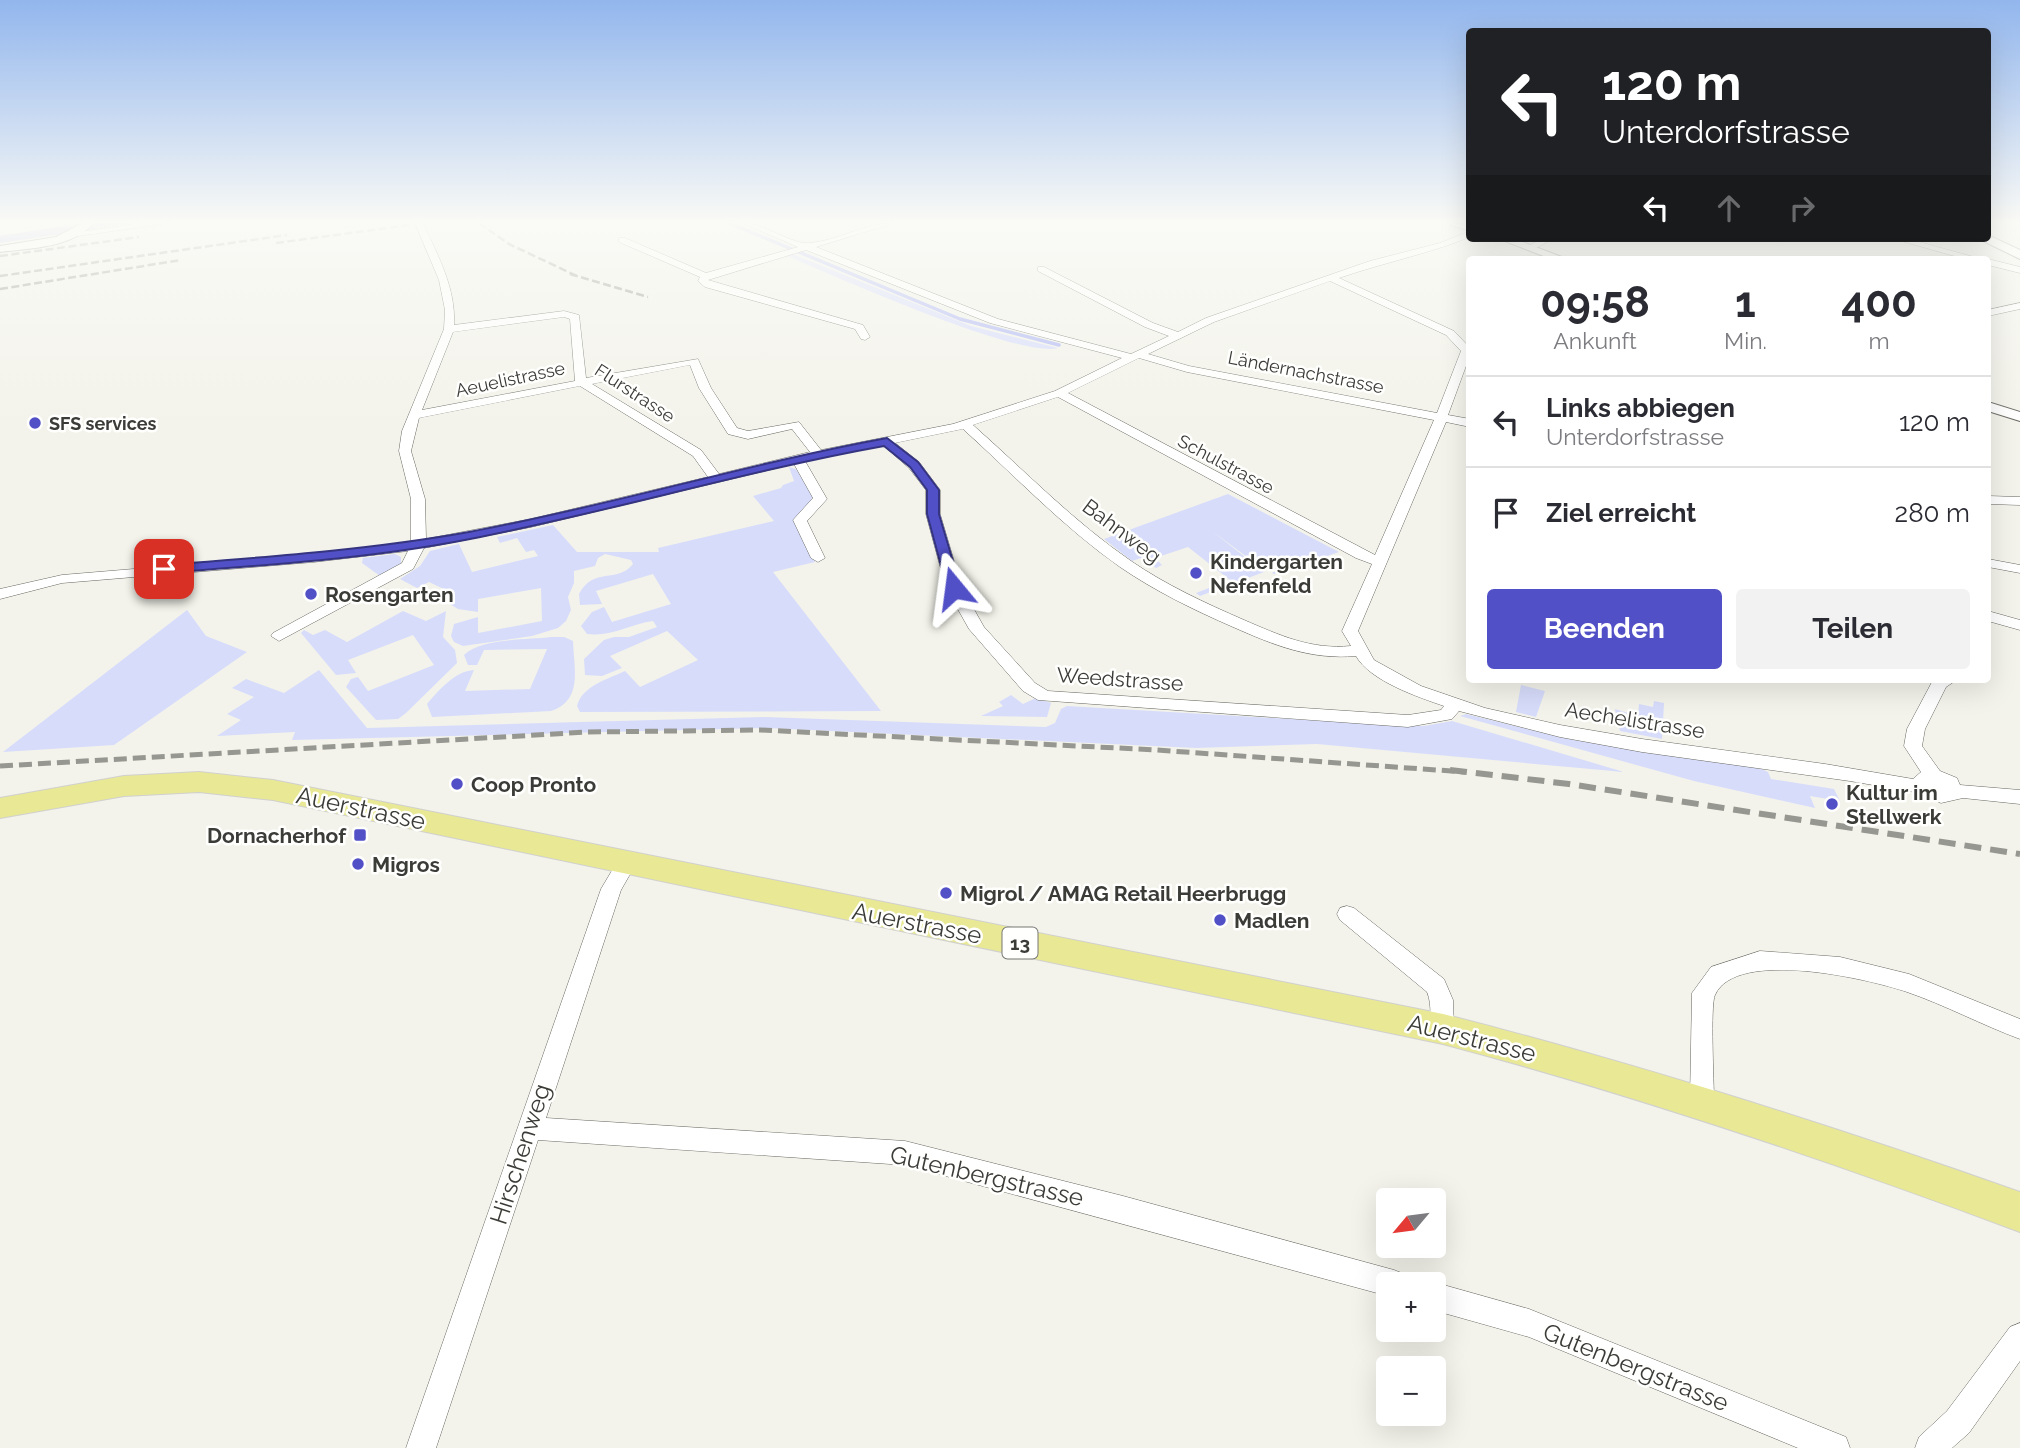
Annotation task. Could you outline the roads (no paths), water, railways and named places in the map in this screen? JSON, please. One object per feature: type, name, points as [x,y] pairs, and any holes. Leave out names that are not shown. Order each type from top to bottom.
[{"type":"main road","name":"Auerstrasse","points":[[0,807],[124,786],[199,782],[273,790],[1443,1029],[1531,1051],[1702,1101],[1878,1159],[2020,1212]]},
{"type":"street","points":[[279,636],[408,566],[418,545],[418,499],[405,451],[408,431],[449,329],[447,291]]},
{"type":"street","points":[[728,291],[859,327],[865,337]]},
{"type":"street","name":"Ländernachstrasse","points":[[913,291],[994,321],[1187,369],[1466,422]]},
{"type":"street","points":[[1083,291],[1149,325],[1177,335]]},
{"type":"street","points":[[0,594],[47,582],[115,573],[314,558],[418,545],[531,523],[818,454],[966,425],[1059,393],[1177,335],[1223,315],[1294,291]]},
{"type":"street","points":[[1356,651],[1350,640],[1350,631],[1442,418],[1466,351],[1462,343],[1450,333],[1358,291]]},
{"type":"street","points":[[1991,312],[2020,306]]},
{"type":"street","name":"Flurstrasse","points":[[449,329],[564,314],[575,317],[581,382],[697,453],[716,479]]},
{"type":"street","name":"Aeuelistrasse","points":[[415,415],[694,361],[705,388],[732,431],[748,435],[795,425],[818,454]]},
{"type":"street","name":"Schulstrasse","points":[[1059,393],[1360,555],[1378,561]]},
{"type":"street","points":[[1991,407],[2020,417]]},
{"type":"street","name":"Bahnweg","points":[[966,425],[1111,554],[1157,584],[1220,616],[1297,649],[1329,654],[1356,651]]},
{"type":"street","name":"Weedstrasse","points":[[887,442],[914,465],[933,490],[933,514],[954,588],[977,629],[1029,687],[1044,696],[1408,721],[1446,715],[1456,704]]},
{"type":"street","points":[[797,459],[819,494],[820,499],[800,520],[818,558]]},
{"type":"street","points":[[1991,500],[2020,501]]},
{"type":"street","points":[[1991,564],[2020,569]]},
{"type":"street","points":[[0,580],[47,582]]},
{"type":"street","points":[[1991,617],[2020,625]]},
{"type":"street","name":"Aechelistrasse","points":[[1356,651],[1364,662],[1393,681],[1456,704],[1533,726],[1602,739],[1929,782]]},
{"type":"street","points":[[1941,683],[1916,729],[1913,746],[1929,782],[1950,783],[1956,791],[2020,797]]},
{"type":"street","name":"Hirschenweg","points":[[421,1448],[611,889],[627,862]]},
{"type":"street","points":[[1347,914],[1436,986],[1442,1000],[1443,1029]]},
{"type":"street","points":[[1702,1101],[1703,993],[1719,973],[1760,960],[1840,966],[1909,983],[2020,1029]]},
{"type":"street","name":"Gutenbergstrasse","points":[[528,1128],[905,1153],[1123,1209],[1376,1279]]},
{"type":"street","name":"Gutenbergstrasse","points":[[1446,1300],[1529,1324],[1835,1448]]},
{"type":"street","points":[[1930,1448],[1958,1422],[2020,1337]]},
{"type":"waterway","points":[[892,291],[960,319],[1059,345]]},
{"type":"railway","points":[[626,291],[648,297]]},
{"type":"railway","points":[[0,766],[588,732],[761,730],[1157,750],[1465,772]]},
{"type":"railway","points":[[1450,770],[1569,784],[2020,854]]},
{"type":"place","name":"SFS services","points":[[35,423]]},
{"type":"place","name":"Kindergarten Nefenfeld","points":[[1196,573]]},
{"type":"place","name":"Rosengarten","points":[[311,594]]},
{"type":"place","name":"Coop Pronto","points":[[457,784]]},
{"type":"place","name":"Kultur im Stellwerk","points":[[1832,804]]},
{"type":"place","name":"Dornacherhof","points":[[360,835]]},
{"type":"place","name":"Migros","points":[[358,864]]},
{"type":"place","name":"Migrol / AMAG Retail Heerbrugg","points":[[946,893]]},
{"type":"place","name":"Madlen","points":[[1220,920]]}]
